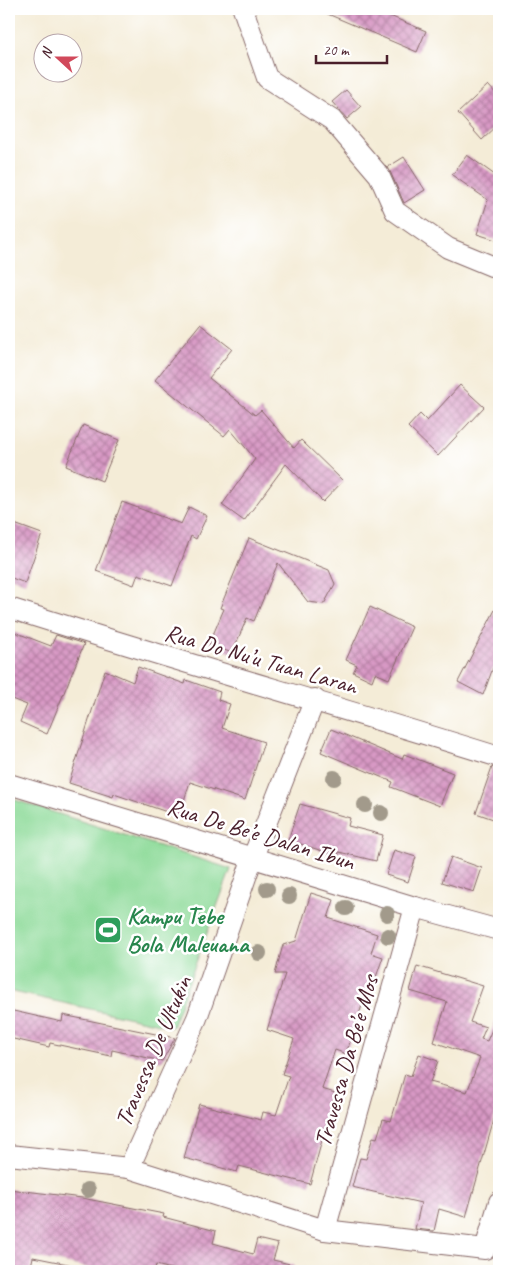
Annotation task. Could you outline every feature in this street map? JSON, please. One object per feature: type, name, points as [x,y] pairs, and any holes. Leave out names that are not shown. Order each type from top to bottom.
[{"type":"street","points":[[243,9],[267,78],[332,120],[380,175],[395,211],[448,248],[499,270]]},
{"type":"street","name":"Rua Do Nu’u Tuan Laran","points":[[9,608],[145,651],[315,700],[499,758]]},
{"type":"street","name":"Travessa De Ultukin","points":[[129,1168],[197,1018],[253,857],[315,700]]},
{"type":"street","name":"Rua De Be’e Dalan Ibun","points":[[9,784],[415,907],[499,930]]},
{"type":"street","name":"Travessa Da Be’e Mos","points":[[325,1230],[415,907]]},
{"type":"street","points":[[9,1156],[129,1168],[325,1230],[492,1250],[499,1202]]},
{"type":"green space","name":"Kampu Tebe Bola Maleuana","points":[[9,798],[231,869],[172,1027],[9,991]]},
{"type":"building","points":[[316,9],[373,9],[426,31],[417,52]]},
{"type":"building","points":[[488,85],[499,97],[499,124],[482,140],[458,113]]},
{"type":"building","points":[[346,90],[361,107],[347,119],[332,102]]},
{"type":"building","points":[[467,155],[499,178],[499,241],[477,234],[488,200],[452,175]]},
{"type":"building","points":[[404,157],[425,190],[404,203],[388,167]]},
{"type":"building","points":[[200,324],[232,349],[209,378],[255,415],[261,410],[294,448],[301,440],[343,481],[323,502],[286,464],[244,521],[222,505],[255,459],[230,429],[224,436],[155,380]]},
{"type":"building","points":[[460,385],[484,407],[438,456],[408,427],[420,414],[427,421]]},
{"type":"building","points":[[83,425],[119,440],[102,481],[66,466]]},
{"type":"building","points":[[122,502],[181,524],[189,507],[207,516],[196,539],[191,536],[172,586],[138,574],[134,585],[96,571]]},
{"type":"building","points":[[9,522],[42,534],[25,583],[9,577]]},
{"type":"building","points":[[249,538],[329,570],[335,584],[324,604],[308,602],[278,563],[254,621],[247,618],[232,653],[209,644],[224,609],[220,608]]},
{"type":"building","points":[[499,602],[499,670],[493,668],[483,695],[458,682]]},
{"type":"building","points":[[370,607],[412,627],[389,679],[375,673],[372,681],[353,672],[357,665],[346,660]]},
{"type":"building","points":[[9,630],[51,646],[56,635],[84,644],[47,734],[20,722],[27,705],[9,698]]},
{"type":"building","points":[[138,667],[185,684],[186,680],[220,692],[218,700],[230,704],[222,728],[264,742],[245,800],[190,782],[179,816],[114,794],[113,797],[69,783],[105,670],[133,682]]},
{"type":"building","points":[[331,729],[402,759],[404,754],[453,773],[440,806],[391,787],[393,782],[321,752]]},
{"type":"building","points":[[492,767],[499,769],[499,821],[476,813]]},
{"type":"building","points":[[300,804],[350,818],[348,826],[383,835],[376,861],[339,852],[338,856],[288,840]]},
{"type":"building","points":[[394,850],[416,857],[408,882],[386,875]]},
{"type":"building","points":[[451,857],[482,868],[474,892],[442,882]]},
{"type":"building","points":[[311,893],[334,900],[328,918],[377,934],[371,953],[383,957],[374,983],[370,981],[346,1054],[335,1050],[322,1089],[335,1093],[310,1184],[239,1166],[237,1172],[184,1158],[199,1104],[261,1120],[263,1112],[276,1115],[289,1076],[282,1074],[294,1039],[267,1030],[285,974],[275,974],[283,945],[296,941]]},
{"type":"building","points":[[417,966],[483,986],[470,1022],[486,1027],[481,1039],[487,1041],[499,1013],[499,1102],[466,1217],[439,1209],[434,1231],[415,1229],[421,1203],[352,1187],[360,1158],[366,1159],[373,1137],[377,1138],[383,1119],[391,1121],[405,1074],[411,1076],[419,1054],[438,1061],[430,1082],[467,1092],[480,1058],[434,1042],[447,1002],[410,991]]},
{"type":"building","points":[[9,1010],[62,1022],[63,1015],[175,1038],[162,1061],[112,1050],[111,1056],[50,1043],[49,1047],[9,1038]]},
{"type":"building","points":[[9,1189],[82,1198],[164,1214],[163,1217],[216,1231],[213,1243],[253,1254],[257,1239],[278,1244],[273,1260],[294,1265],[293,1271],[179,1271],[156,1265],[154,1271],[103,1271],[33,1257],[30,1271],[9,1271]]},
{"type":"place","name":"Kampu Tebe Bola Maleuana","points":[[108,930]]}]
